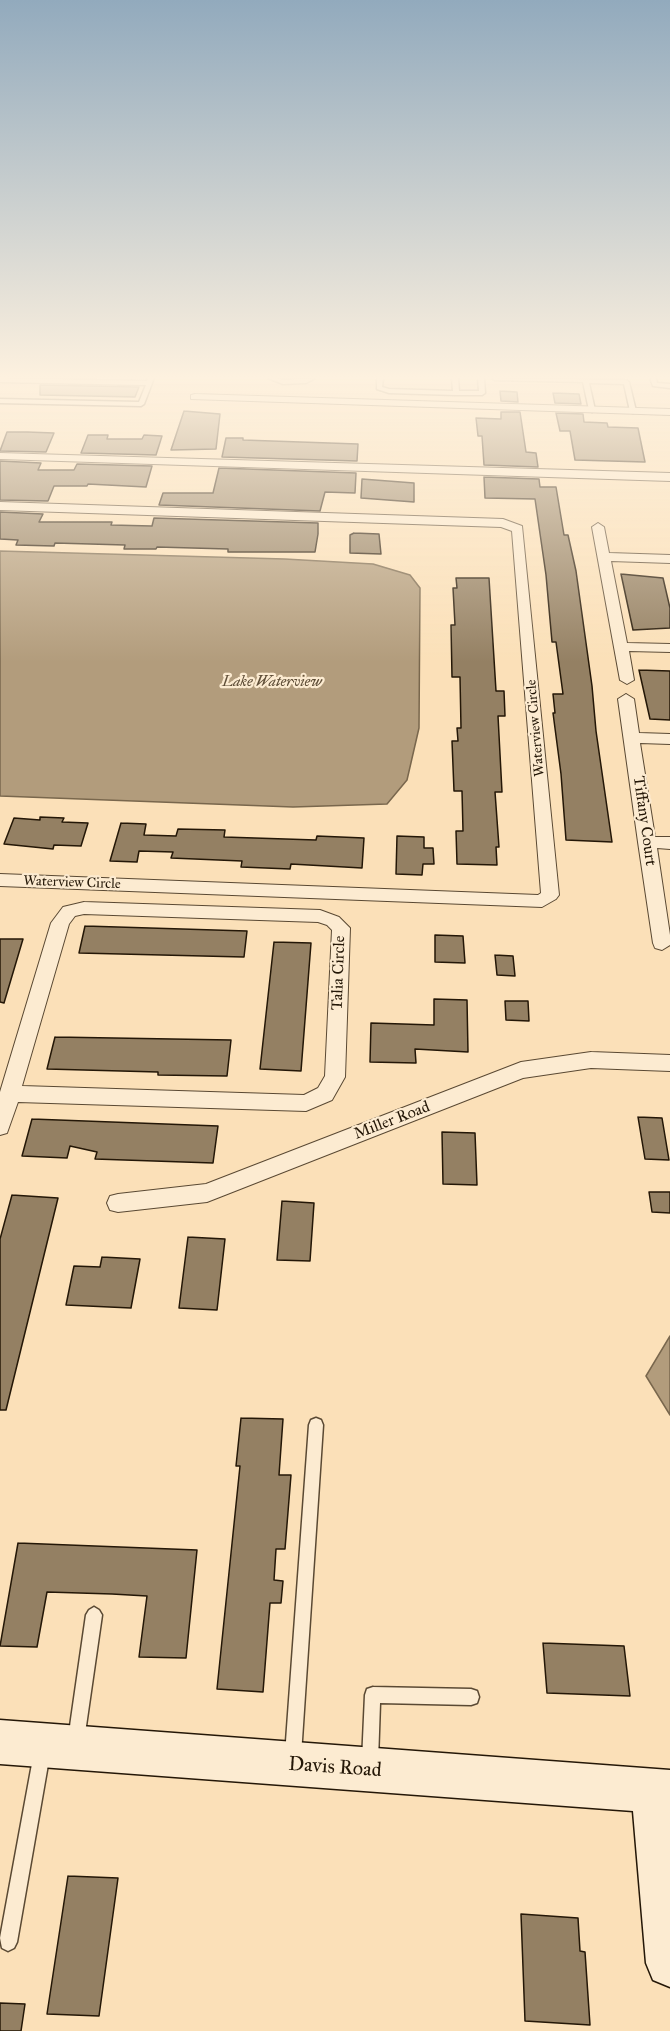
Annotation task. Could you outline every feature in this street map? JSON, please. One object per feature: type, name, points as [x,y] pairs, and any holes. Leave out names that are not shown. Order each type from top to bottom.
[{"type":"street","points":[[535,473],[670,477]]},
{"type":"street","name":"Waterview Circle","points":[[0,507],[512,525],[518,529],[550,895],[542,901],[0,880]]},
{"type":"street","points":[[598,527],[627,680]]},
{"type":"street","points":[[604,557],[670,560]]},
{"type":"street","points":[[621,647],[670,648]]},
{"type":"street","name":"Tiffany Court","points":[[626,699],[662,943]]},
{"type":"street","points":[[632,738],[670,739]]},
{"type":"street","points":[[647,842],[670,843]]},
{"type":"street","name":"Talia Circle","points":[[0,1127],[60,922],[69,911],[84,908],[320,916],[333,921],[341,928],[335,1077],[325,1094],[306,1103],[10,1094]]},
{"type":"street","name":"Miller Road","points":[[118,1203],[207,1193],[521,1070],[591,1060],[670,1064]]},
{"type":"street","name":"Davis Road","points":[[0,1742],[661,1792]]},
{"type":"street","points":[[661,1792],[670,1963]]},
{"type":"lane","points":[[292,1764],[316,1425]]},
{"type":"lane","points":[[8,1942],[94,1615]]},
{"type":"lane","points":[[370,1770],[373,1695],[471,1697]]},
{"type":"water","name":"Lake Waterview","points":[[0,551],[285,559],[373,564],[410,575],[420,588],[419,728],[407,780],[387,804],[293,807],[0,796]]},
{"type":"water","points":[[670,1336],[670,1415],[646,1376]]},
{"type":"building","points":[[0,473],[150,473],[146,487],[88,484],[87,486],[54,486],[48,501],[0,500]]},
{"type":"building","points":[[218,473],[356,473],[355,493],[325,492],[320,511],[159,505],[163,493],[213,493]]},
{"type":"building","points":[[484,477],[539,479],[540,487],[556,487],[564,535],[568,535],[576,571],[612,842],[566,840],[553,713],[555,713],[553,694],[563,694],[556,642],[552,642],[546,575],[535,499],[485,498]]},
{"type":"building","points":[[362,479],[414,483],[414,502],[361,498]]},
{"type":"building","points":[[0,512],[43,514],[39,522],[112,522],[111,525],[152,526],[154,518],[318,523],[318,534],[315,552],[228,552],[228,549],[157,547],[156,549],[124,549],[125,545],[55,543],[54,546],[16,545],[18,540],[0,539]]},
{"type":"building","points":[[354,533],[379,534],[381,554],[350,553],[350,535]]},
{"type":"building","points":[[621,574],[663,578],[670,608],[670,628],[633,630]]},
{"type":"building","points":[[456,578],[489,578],[496,691],[504,691],[505,716],[498,716],[502,792],[495,792],[499,847],[496,847],[497,865],[457,864],[456,831],[463,831],[462,791],[454,791],[452,741],[458,741],[457,728],[461,728],[460,677],[452,677],[451,625],[455,625],[453,588],[457,588]]},
{"type":"building","points":[[639,670],[670,671],[670,720],[650,719]]},
{"type":"building","points":[[40,817],[64,818],[62,822],[88,823],[81,846],[54,845],[53,849],[4,844],[14,818],[40,820]]},
{"type":"building","points":[[121,823],[146,824],[144,835],[176,836],[178,829],[225,830],[224,837],[316,840],[317,836],[364,838],[362,868],[291,864],[290,869],[241,867],[242,861],[171,858],[173,852],[139,851],[137,862],[110,861]]},
{"type":"building","points":[[397,836],[424,837],[424,848],[433,848],[434,864],[423,864],[422,875],[396,874]]},
{"type":"building","points":[[85,926],[247,931],[244,957],[79,953]]},
{"type":"building","points":[[435,935],[463,936],[465,963],[435,962]]},
{"type":"building","points":[[0,939],[23,939],[4,1003],[0,1002]]},
{"type":"building","points":[[274,942],[311,943],[301,1071],[260,1069]]},
{"type":"building","points":[[495,955],[513,956],[515,976],[497,975]]},
{"type":"building","points":[[434,999],[467,1000],[468,1052],[415,1049],[416,1063],[370,1062],[371,1023],[434,1025]]},
{"type":"building","points":[[505,1001],[528,1001],[529,1021],[506,1020]]},
{"type":"building","points":[[55,1037],[231,1040],[227,1076],[47,1069]]},
{"type":"building","points":[[638,1117],[662,1118],[669,1160],[645,1159]]},
{"type":"building","points":[[32,1119],[218,1126],[213,1163],[95,1159],[97,1152],[70,1146],[67,1158],[22,1156]]},
{"type":"building","points":[[442,1132],[475,1133],[477,1185],[443,1184]]},
{"type":"building","points":[[649,1192],[670,1192],[670,1213],[652,1212]]},
{"type":"building","points":[[12,1195],[58,1198],[6,1410],[0,1410],[0,1239]]},
{"type":"building","points":[[282,1201],[314,1203],[310,1261],[277,1260]]},
{"type":"building","points":[[188,1237],[225,1239],[217,1310],[179,1308]]},
{"type":"building","points":[[102,1257],[140,1259],[131,1308],[66,1305],[74,1266],[100,1267]]},
{"type":"building","points":[[241,1418],[283,1419],[279,1475],[291,1475],[285,1549],[276,1549],[274,1580],[283,1581],[281,1603],[270,1603],[263,1692],[217,1689],[240,1466],[236,1466]]},
{"type":"building","points":[[18,1543],[197,1550],[186,1658],[139,1657],[147,1596],[47,1592],[37,1647],[0,1646]]},
{"type":"building","points":[[543,1643],[624,1646],[630,1696],[547,1693]]},
{"type":"building","points":[[68,1876],[118,1878],[99,2016],[47,2014]]},
{"type":"building","points":[[521,1914],[578,1918],[580,1951],[585,1952],[590,2025],[525,2021]]},
{"type":"building","points":[[0,2003],[25,2004],[21,2031],[0,2031]]}]
